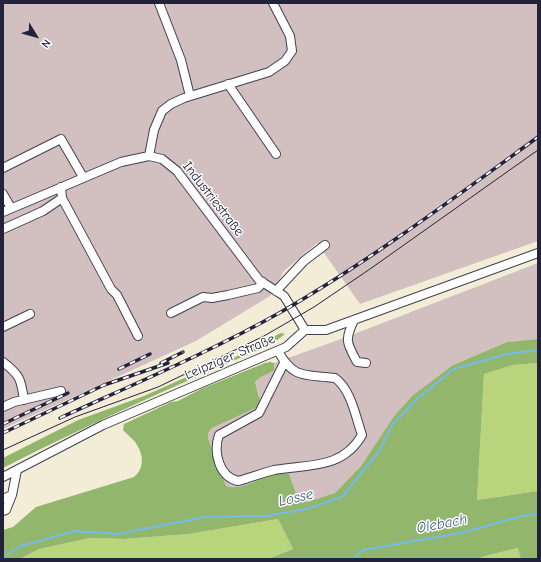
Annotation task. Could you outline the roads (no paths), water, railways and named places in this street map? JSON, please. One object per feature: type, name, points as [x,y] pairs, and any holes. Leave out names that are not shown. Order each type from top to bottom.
[{"type":"street","points":[[159,3],[180,60],[190,96]]},
{"type":"street","points":[[3,194],[7,210],[121,162],[149,156],[154,130],[162,111],[171,104],[190,96],[269,72],[285,61],[292,51],[290,36],[273,3]]},
{"type":"street","points":[[228,84],[276,154]]},
{"type":"street","points":[[3,168],[61,139],[83,177]]},
{"type":"street","name":"Industriestraße","points":[[149,156],[162,159],[177,171],[259,280],[284,296],[305,330]]},
{"type":"street","points":[[61,187],[62,198],[111,289],[117,295],[138,336]]},
{"type":"street","points":[[3,229],[43,211],[62,198]]},
{"type":"street","points":[[276,291],[304,261],[325,245]]},
{"type":"street","points":[[305,330],[326,330],[538,253]]},
{"type":"street","points":[[171,313],[203,297],[212,298],[228,296],[258,288],[263,282]]},
{"type":"street","points":[[3,327],[30,314]]},
{"type":"street","points":[[354,320],[346,335],[348,346],[357,362],[366,363]]},
{"type":"street","name":"Leipziger Straße","points":[[3,477],[103,425],[278,351],[286,347],[305,330]]},
{"type":"street","points":[[278,351],[284,363],[293,371],[335,378],[340,381],[347,393],[362,435],[357,444],[342,456],[316,466],[274,470],[238,481],[233,480],[224,472],[218,457],[215,445],[219,435],[259,413],[284,363]]},
{"type":"street","points":[[3,362],[15,372],[20,379],[24,400]]},
{"type":"street","points":[[3,407],[60,391]]},
{"type":"street","points":[[3,511],[6,510],[12,494],[17,470]]},
{"type":"street","points":[[3,499],[12,494]]},
{"type":"waterway","name":"Losse","points":[[3,557],[21,546],[74,531],[118,534],[205,517],[266,516],[307,509],[342,497],[380,450],[392,425],[419,397],[454,369],[506,354],[538,350]]},
{"type":"waterway","name":"Olebach","points":[[353,559],[363,550],[461,533],[522,516],[538,514]]},
{"type":"waterway","name":"Olebach","points":[[327,559],[337,559]]},
{"type":"tram line","points":[[3,450],[75,417],[158,387],[264,336],[314,307],[370,269],[538,150]]},
{"type":"railway","points":[[60,418],[199,354],[281,312],[380,250],[538,137]]},
{"type":"railway","points":[[161,363],[183,352]]},
{"type":"railway","points":[[119,369],[150,354]]},
{"type":"railway","points":[[3,433],[104,385],[168,363]]},
{"type":"railway","points":[[3,424],[68,393]]}]
